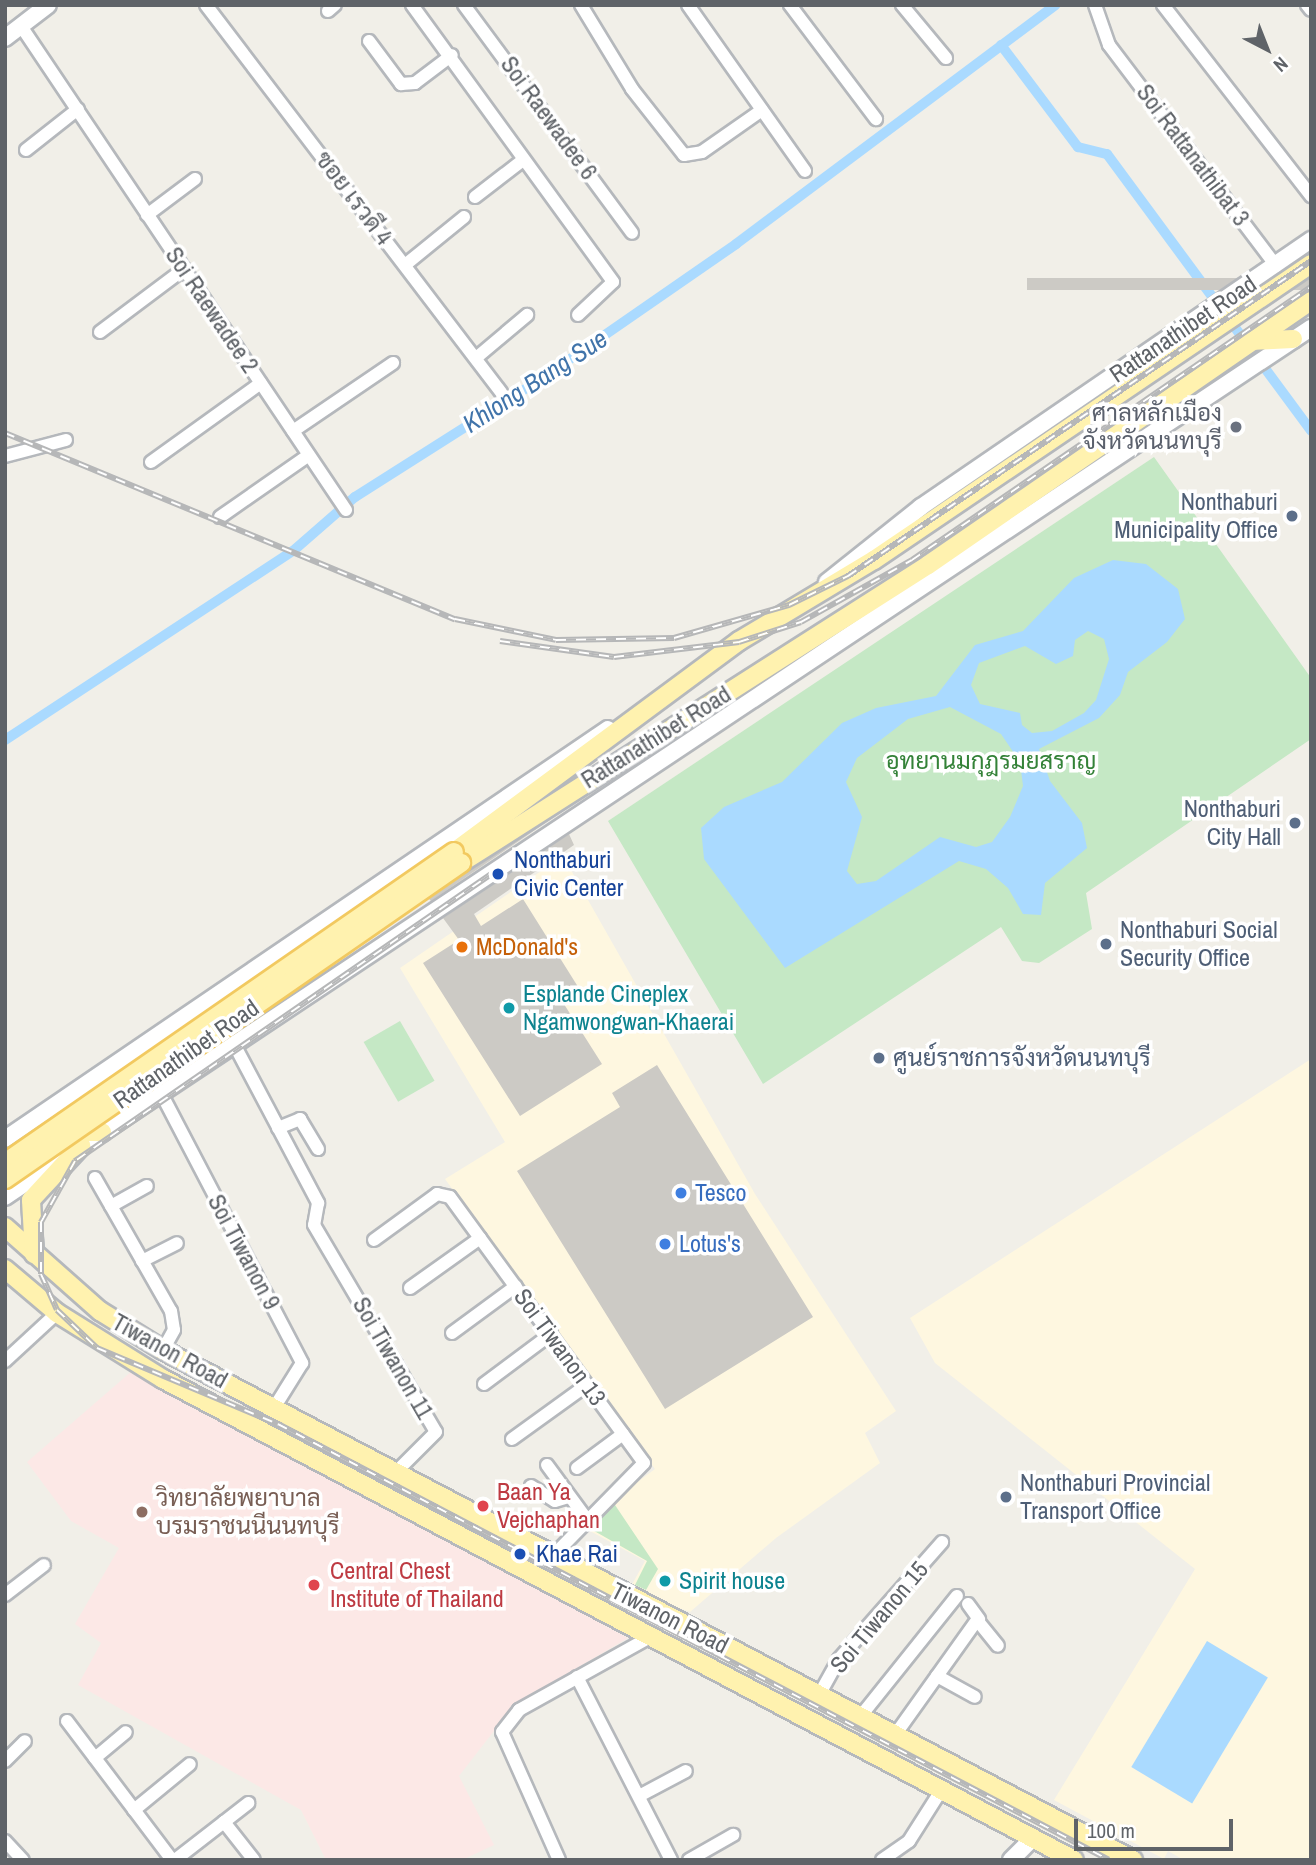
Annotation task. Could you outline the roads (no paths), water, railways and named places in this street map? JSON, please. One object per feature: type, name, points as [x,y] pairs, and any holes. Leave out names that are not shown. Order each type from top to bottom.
[{"type":"main road","points":[[5,38],[48,5]]},
{"type":"main road","name":"Rattanathibet Road","points":[[1224,314],[1276,266],[1307,244]]},
{"type":"main road","name":"Rattanathibet Road","points":[[5,1179],[458,857],[637,715],[817,590],[874,560],[1224,314],[1311,264]]},
{"type":"main road","name":"Rattanathibet Road","points":[[5,1163],[458,857],[677,725],[928,565],[1311,301]]},
{"type":"main road","name":"Rattanathibet Road","points":[[5,1197],[1311,328]]},
{"type":"main road","points":[[1247,344],[1293,339]]},
{"type":"main road","name":"Rattanathibet Road","points":[[5,1139],[605,730],[637,715]]},
{"type":"main road","points":[[131,1052],[119,1073],[124,1090],[140,1099],[160,1094]]},
{"type":"main road","points":[[5,1172],[60,1134],[102,1132]]},
{"type":"main road","points":[[33,1254],[31,1200],[81,1146]]},
{"type":"main road","name":"Tiwanon Road","points":[[5,1227],[100,1311],[163,1350],[552,1557],[1133,1860]]},
{"type":"main road","name":"Tiwanon Road","points":[[5,1269],[57,1313],[152,1373],[1074,1860]]},
{"type":"main road","points":[[316,1459],[328,1437]]},
{"type":"main road","points":[[1011,1860],[1033,1838]]},
{"type":"street","name":"ซอย เรวดี 4","points":[[205,5],[501,392]]},
{"type":"street","points":[[412,5],[452,55],[523,160],[613,282],[579,315]]},
{"type":"street","name":"Soi Raewadee 6","points":[[464,5],[632,233]]},
{"type":"street","points":[[581,5],[632,89],[684,155],[702,152],[762,110]]},
{"type":"street","points":[[688,5],[805,171]]},
{"type":"street","points":[[790,5],[876,119]]},
{"type":"street","points":[[902,5],[946,58]]},
{"type":"street","name":"Soi Rattanathibat 3","points":[[1095,5],[1109,45],[1276,266]]},
{"type":"street","points":[[1163,5],[1311,196]]},
{"type":"street","points":[[1307,5],[1311,10]]},
{"type":"street","name":"Soi Raewadee 2","points":[[21,26],[346,510]]},
{"type":"street","points":[[369,41],[401,84],[415,83],[452,55]]},
{"type":"street","points":[[26,150],[78,110]]},
{"type":"street","points":[[475,197],[523,160]]},
{"type":"street","points":[[147,215],[195,179]]},
{"type":"street","points":[[405,265],[464,217]]},
{"type":"street","points":[[100,332],[184,269]]},
{"type":"street","points":[[476,358],[527,315]]},
{"type":"street","points":[[293,431],[393,363]]},
{"type":"street","points":[[151,462],[261,383]]},
{"type":"street","points":[[5,456],[66,440]]},
{"type":"street","points":[[220,517],[309,455]]},
{"type":"street","points":[[235,1046],[278,1128],[300,1119],[318,1149]]},
{"type":"street","name":"Soi Tiwanon 9","points":[[160,1094],[302,1363],[274,1408]]},
{"type":"street","name":"Soi Tiwanon 11","points":[[278,1128],[318,1203],[312,1221],[436,1432],[395,1473]]},
{"type":"street","points":[[95,1178],[175,1321],[163,1350]]},
{"type":"street","points":[[111,1206],[147,1186]]},
{"type":"street","name":"Soi Tiwanon 13","points":[[374,1240],[437,1194],[450,1197],[623,1434],[643,1469],[585,1517],[552,1557]]},
{"type":"street","points":[[410,1287],[480,1238]]},
{"type":"street","points":[[142,1261],[177,1242]]},
{"type":"street","points":[[452,1333],[516,1286]]},
{"type":"street","points":[[5,1361],[57,1313]]},
{"type":"street","points":[[484,1384],[551,1334]]},
{"type":"street","points":[[512,1439],[587,1385]]},
{"type":"street","points":[[577,1468],[623,1434]]},
{"type":"street","points":[[547,1465],[585,1517]]},
{"type":"street","points":[[531,1486],[555,1501],[568,1497]]},
{"type":"street","name":"Soi Tiwanon 15","points":[[819,1695],[839,1659],[942,1542]]},
{"type":"street","points":[[5,1595],[44,1564]]},
{"type":"street","points":[[860,1717],[957,1595]]},
{"type":"street","points":[[968,1604],[998,1646]]},
{"type":"street","points":[[895,1735],[979,1619]]},
{"type":"street","points":[[559,1860],[502,1732],[519,1710],[650,1637]]},
{"type":"street","points":[[937,1676],[975,1697]]},
{"type":"street","points":[[577,1677],[671,1860]]},
{"type":"street","points":[[66,1721],[173,1860],[248,1803]]},
{"type":"street","points":[[94,1758],[127,1732]]},
{"type":"street","points":[[5,1761],[25,1741]]},
{"type":"street","points":[[134,1810],[190,1764]]},
{"type":"street","points":[[639,1796],[686,1771]]},
{"type":"street","points":[[882,1860],[909,1842],[942,1789]]},
{"type":"street","points":[[224,1822],[254,1860]]},
{"type":"street","points":[[689,1860],[733,1835]]},
{"type":"street","points":[[5,1841],[23,1860]]},
{"type":"water","points":[[1113,560],[1146,564],[1178,589],[1185,619],[1167,642],[1128,672],[1120,695],[1099,718],[1039,749],[1050,781],[1082,823],[1087,848],[1045,883],[1041,915],[1023,914],[1008,888],[986,869],[959,861],[785,968],[704,859],[701,828],[724,807],[782,782],[842,723],[876,708],[936,696],[975,645],[1023,631],[1074,578]],"holes":[[[1088,631],[1104,639],[1109,659],[1096,700],[1084,713],[1052,731],[1032,733],[1022,725],[1020,713],[980,704],[971,685],[979,663],[1025,646],[1056,664],[1073,656],[1075,640]],[[950,707],[1001,734],[1020,762],[1023,786],[1010,817],[992,842],[976,847],[940,837],[876,881],[857,884],[847,871],[862,817],[846,782],[857,758],[908,719]]]},
{"type":"water","points":[[1207,1641],[1268,1678],[1192,1804],[1131,1767]]},
{"type":"waterway","name":"Khlong Bang Sue","points":[[5,740],[293,551],[355,497],[547,375],[736,244],[1055,5]]},
{"type":"waterway","points":[[1001,45],[1078,147],[1107,154],[1311,431]]},
{"type":"railway","points":[[5,433],[455,619],[556,640],[674,638],[789,605],[848,576],[1311,261]]},
{"type":"railway","points":[[500,641],[614,657],[739,642],[801,622],[912,560],[1311,287]]},
{"type":"railway","points":[[497,870],[75,1161],[41,1222],[41,1274],[57,1310],[97,1348],[278,1424],[1109,1860]]},
{"type":"place","name":"ศาลหลักเมือง จังหวัดนนทบุรี","points":[[1236,427]]},
{"type":"place","name":"Nonthaburi Municipality Office","points":[[1292,516]]},
{"type":"place","name":"Nonthaburi City Hall","points":[[1295,823]]},
{"type":"place","name":"Nonthaburi Civic Center","points":[[498,874]]},
{"type":"place","name":"Nonthaburi Social Security Office","points":[[1106,944]]},
{"type":"place","name":"McDonald's","points":[[462,947]]},
{"type":"place","name":"Esplande Cineplex Ngamwongwan-Khaerai","points":[[509,1008]]},
{"type":"place","name":"ศูนย์ราชการจังหวัดนนทบุรี","points":[[879,1058]]},
{"type":"place","name":"Tesco","points":[[681,1193]]},
{"type":"place","name":"Lotus's","points":[[665,1244]]},
{"type":"place","name":"Nonthaburi Provincial Transport Office","points":[[1006,1497]]},
{"type":"place","name":"Baan Ya Vejchaphan","points":[[483,1506]]},
{"type":"place","name":"วิทยาลัยพยาบาล บรมราชนนีนนทบุรี","points":[[142,1512]]},
{"type":"place","name":"Khae Rai","points":[[520,1554]]},
{"type":"place","name":"Spirit house","points":[[665,1581]]},
{"type":"place","name":"Central Chest Institute of Thailand","points":[[314,1585]]},
{"type":"park label","name":"อุทยานมกุฎรมยสราญ","points":[[991,761]]}]
